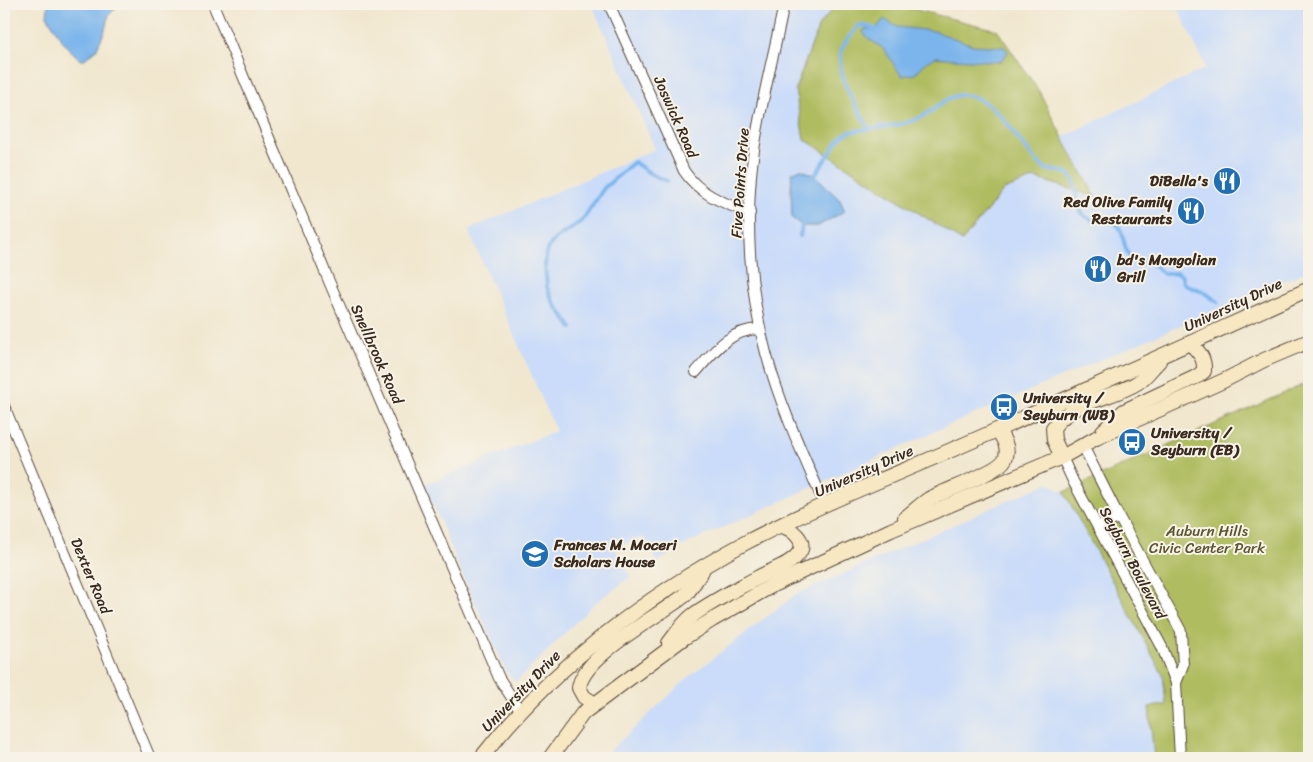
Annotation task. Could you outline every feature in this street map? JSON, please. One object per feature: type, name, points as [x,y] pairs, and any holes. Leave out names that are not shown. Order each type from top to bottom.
[{"type":"main road","name":"University Drive","points":[[481,758],[521,712],[573,661],[612,629],[664,591],[705,566],[825,505],[998,430],[1309,289]]},
{"type":"main road","points":[[550,758],[583,713],[656,658],[712,620],[773,585],[972,494],[1009,481],[1062,457],[1096,438],[1309,341]]},
{"type":"main road","points":[[1096,438],[1124,411],[1198,376],[1204,371],[1204,362],[1200,353],[1190,343]]},
{"type":"main road","points":[[1062,457],[1054,440],[1053,428],[1059,419],[1073,410],[1138,382],[1165,355]]},
{"type":"main road","points":[[891,530],[928,499],[990,471],[1005,460],[1006,443],[998,430]]},
{"type":"main road","points":[[656,658],[690,617],[799,554],[801,546],[797,536],[788,528],[781,526]]},
{"type":"main road","points":[[595,704],[584,697],[579,688],[582,676],[589,667],[628,634],[685,595],[705,566]]},
{"type":"street","name":"Snellbrook Road","points":[[213,4],[331,286],[496,670],[521,712]]},
{"type":"street","name":"Joswick Road","points":[[609,4],[684,171],[698,187],[712,198],[750,213]]},
{"type":"street","name":"Five Points Drive","points":[[784,4],[753,158],[750,213],[752,275],[760,330],[779,395],[825,505]]},
{"type":"street","points":[[696,372],[729,338],[741,332],[760,330]]},
{"type":"street","name":"Dexter Road","points":[[4,406],[150,758]]},
{"type":"street","name":"Seyburn Boulevard","points":[[1083,446],[1119,517],[1181,630],[1183,665],[1176,683]]},
{"type":"street","name":"Seyburn Boulevard","points":[[1062,457],[1162,647],[1176,683],[1180,758]]},
{"type":"street","points":[[1098,528],[1119,517]]},
{"type":"shaded area","points":[[592,4],[837,4],[819,25],[962,241],[1004,190],[1035,178],[1096,196],[1063,137],[1206,68],[1176,4],[1309,4],[1309,270],[936,431],[680,547],[657,563],[643,537],[614,547],[631,577],[596,602],[516,682],[507,673],[462,574],[425,484],[556,431],[468,230],[655,149]]},
{"type":"shaded area","points":[[1048,483],[1064,492],[1163,675],[1166,706],[1149,708],[1154,758],[602,758],[690,676],[795,595]]},
{"type":"green space","points":[[837,4],[893,4],[997,30],[1039,91],[1096,197],[1035,178],[1004,190],[962,241],[804,139],[795,90],[819,25]]},
{"type":"green space","name":"Auburn Hills Civic Center Park","points":[[1309,382],[1309,758],[1154,758],[1149,707],[1166,705],[1163,675],[1064,492]]},
{"type":"water","points":[[48,4],[120,4],[109,15],[104,33],[96,50],[82,61],[65,45],[47,16]]},
{"type":"water","points":[[884,19],[897,27],[934,31],[973,45],[1004,47],[1008,52],[1000,62],[936,57],[926,62],[915,74],[902,76],[885,51],[863,32],[865,29],[876,29]]},
{"type":"water","points":[[800,169],[815,175],[840,200],[845,211],[818,226],[802,226],[792,218],[792,173]]},
{"type":"waterway","points":[[869,129],[848,90],[841,70],[840,59],[843,46],[858,26],[862,25],[876,29]]},
{"type":"waterway","points":[[815,175],[838,141],[849,132],[906,123],[928,113],[958,95],[976,98],[988,104],[998,113],[1043,167],[1065,172],[1071,176],[1075,185],[1078,206],[1081,211],[1092,220],[1111,222],[1119,227],[1127,252],[1134,261],[1150,262],[1164,274],[1177,273],[1182,276],[1183,283],[1202,291],[1218,302]]},
{"type":"waterway","points":[[572,328],[553,302],[547,287],[545,264],[547,249],[554,240],[582,221],[604,188],[634,162],[651,174],[667,181]]},
{"type":"waterway","points":[[800,236],[802,226]]},
{"type":"place","name":"DiBella's","points":[[1227,181]]},
{"type":"place","name":"Red Olive Family Restaurants","points":[[1191,211]]},
{"type":"place","name":"bd's Mongolian Grill","points":[[1098,269]]},
{"type":"place","name":"University / Seyburn (WB)","points":[[1004,407]]},
{"type":"place","name":"University / Seyburn (EB)","points":[[1132,442]]},
{"type":"place","name":"Frances M. Moceri Scholars House","points":[[535,554]]}]
